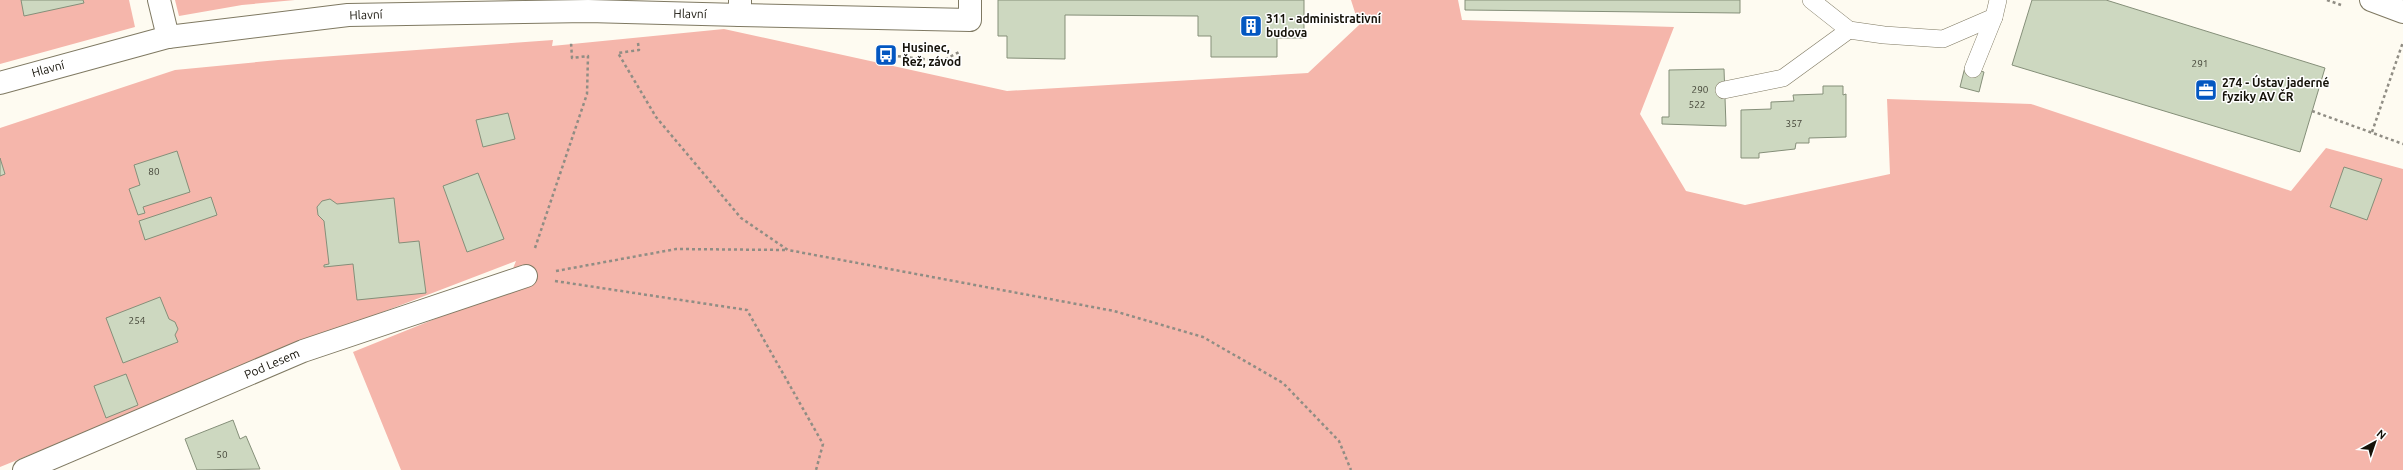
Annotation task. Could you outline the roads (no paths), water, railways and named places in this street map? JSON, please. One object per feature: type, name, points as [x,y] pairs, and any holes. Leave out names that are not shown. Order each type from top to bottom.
[{"type":"street","points":[[159,0],[168,37]]},
{"type":"street","name":"Hlavní","points":[[0,82],[168,37],[348,15],[740,7],[970,20],[970,0]]},
{"type":"street","points":[[2370,0],[2403,12]]},
{"type":"street","name":"Pod Lesem","points":[[24,470],[303,351],[526,276]]},
{"type":"lane","points":[[1811,0],[1849,30],[1943,39],[1994,17]]},
{"type":"lane","points":[[1973,69],[1994,17],[1998,0]]},
{"type":"lane","points":[[1724,90],[1783,78],[1849,30]]},
{"type":"place","name":"311 - administrativní budova","points":[[1251,26]]},
{"type":"place","name":"Husinec, Řež, závod","points":[[886,55]]},
{"type":"place","name":"274 - Ústav jaderné fyziky AV ČR","points":[[2206,90]]}]
